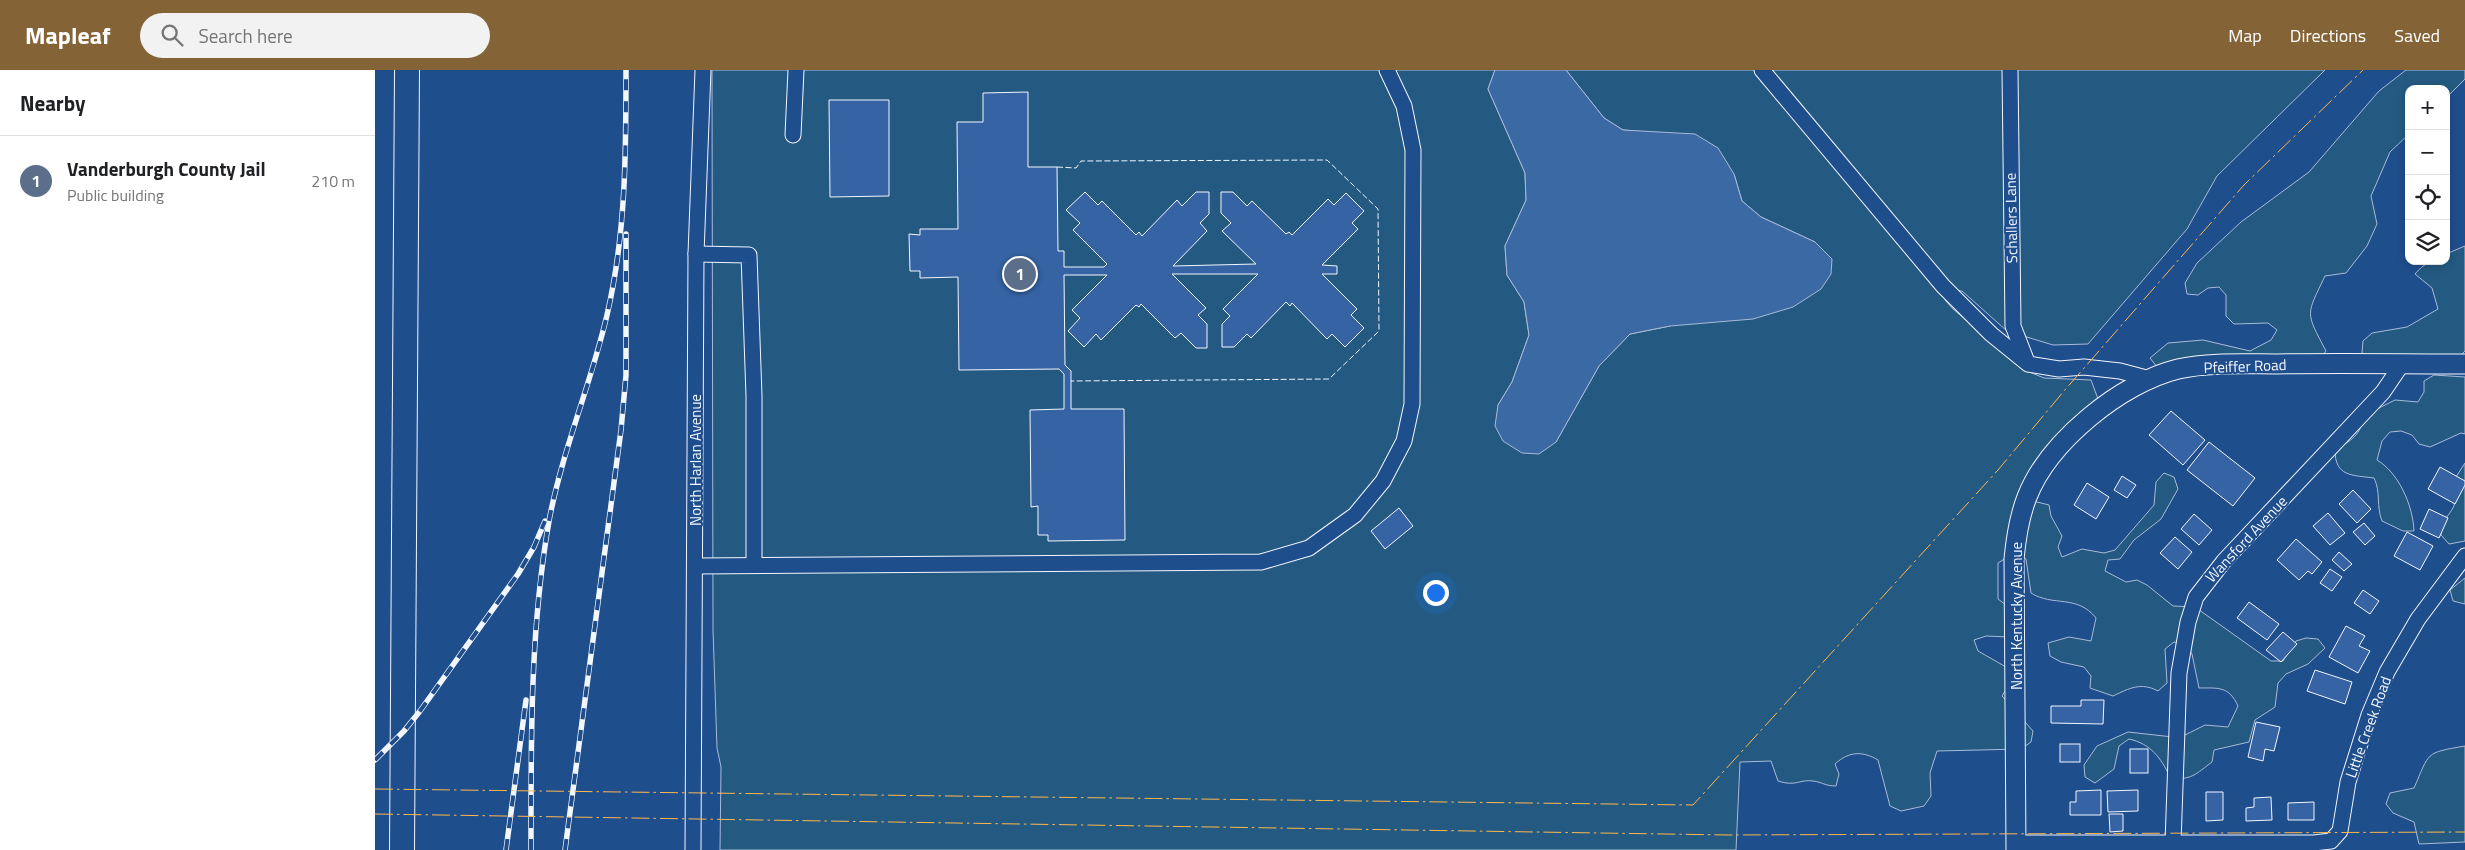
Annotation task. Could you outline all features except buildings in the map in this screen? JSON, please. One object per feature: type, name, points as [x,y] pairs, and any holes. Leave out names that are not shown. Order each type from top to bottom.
[{"type":"highway","points":[[402,850],[407,70]]},
{"type":"street","name":"North Harlan Avenue","points":[[693,850],[696,254],[703,70]]},
{"type":"street","points":[[793,135],[796,70]]},
{"type":"street","points":[[695,566],[1261,562],[1309,548],[1355,515],[1383,481],[1405,441],[1412,404],[1413,150],[1404,106],[1387,70]]},
{"type":"street","points":[[1762,70],[1943,286],[1991,334],[2028,364],[2059,369],[2084,367],[2120,371],[2150,379]]},
{"type":"street","name":"Schallers Lane","points":[[2010,70],[2013,326],[2028,364]]},
{"type":"street","points":[[696,254],[749,254],[754,396],[754,565]]},
{"type":"street","name":"Wansford Avenue","points":[[2173,843],[2179,673],[2188,622],[2196,597],[2224,561],[2383,392],[2402,364]]},
{"type":"street","name":"Pfeiffer Road","points":[[2150,379],[2178,369],[2231,365],[2465,364]]},
{"type":"street","name":"North Kentucky Avenue","points":[[2016,846],[2014,559],[2022,511],[2034,480],[2057,450],[2105,405],[2128,389],[2150,379]]},
{"type":"street","name":"Little Creek Road","points":[[2173,843],[2314,843],[2331,841],[2337,836],[2348,782],[2369,715],[2387,672],[2418,619],[2465,556]]},
{"type":"street","points":[[2016,846],[2173,843]]},
{"type":"shaded area","points":[[712,70],[1495,70],[1488,89],[1525,173],[1526,200],[1505,246],[1507,275],[1524,302],[1529,335],[1512,382],[1498,405],[1556,442],[1599,366],[1630,334],[1670,326],[1815,242],[1761,217],[1742,201],[1734,174],[1647,132],[1623,130],[1604,118],[1566,70],[2325,70],[2217,176],[2187,229],[2088,344],[2053,345],[2007,331],[1962,291],[1951,290],[1945,300],[1953,309],[2027,371],[2044,378],[2091,380],[2098,399],[2029,500],[2049,505],[2051,516],[2062,536],[2058,547],[2062,557],[2082,549],[2104,553],[2115,550],[2154,505],[2156,482],[2164,473],[2174,477],[2178,489],[2161,519],[2134,540],[2120,559],[2108,560],[2105,571],[2126,582],[2137,580],[2147,585],[2173,606],[2195,607],[2271,661],[2283,661],[2296,641],[2306,638],[2318,639],[2325,648],[2308,664],[2286,674],[2278,683],[2275,707],[2255,720],[2249,742],[2214,750],[2212,762],[2193,776],[2183,778],[2170,777],[2159,758],[2149,748],[2129,739],[2119,746],[2114,769],[2095,783],[2085,777],[2084,765],[2097,746],[2128,732],[2173,737],[2185,735],[2205,725],[2228,727],[2238,706],[2235,699],[2227,692],[2217,688],[2199,688],[2192,654],[2185,644],[2174,642],[2165,649],[2167,683],[2158,691],[2152,688],[2135,687],[2113,696],[2090,688],[2091,676],[2084,667],[2061,662],[2050,656],[2048,643],[2069,637],[2091,641],[2096,618],[2081,606],[2039,597],[2031,593],[2026,559],[2016,552],[1998,563],[1998,599],[2006,605],[2009,637],[1986,636],[1974,640],[1978,651],[2006,667],[2014,676],[2002,696],[2033,731],[2031,742],[2021,749],[1937,751],[1930,773],[1931,796],[1924,806],[1901,811],[1890,806],[1878,760],[1867,755],[1851,755],[1835,764],[1839,774],[1836,786],[1809,781],[1784,783],[1778,781],[1771,761],[1740,762],[1736,850],[720,850],[721,767],[717,748],[713,630]]},
{"type":"shaded area","points":[[1495,70],[1566,70],[1604,118],[1623,130],[1695,134],[1718,148],[1734,174],[1742,201],[1761,217],[1815,242],[1832,259],[1831,274],[1821,289],[1793,307],[1753,319],[1670,326],[1630,334],[1599,366],[1556,442],[1539,454],[1522,453],[1503,441],[1495,426],[1498,405],[1512,382],[1529,335],[1524,302],[1507,275],[1505,246],[1526,200],[1525,173],[1488,89]]},
{"type":"shaded area","points":[[2406,70],[2465,70],[2465,79],[2450,94],[2450,85],[2405,85],[2405,138],[2390,152],[2371,196],[2377,224],[2367,246],[2346,273],[2325,276],[2311,307],[2311,320],[2326,351],[2319,360],[2288,371],[2164,376],[2150,358],[2168,343],[2203,340],[2250,351],[2271,340],[2277,330],[2268,323],[2234,324],[2226,316],[2226,295],[2219,287],[2208,288],[2198,295],[2187,294],[2185,283],[2197,263],[2241,222],[2309,172],[2379,91]]},
{"type":"shaded area","points":[[2465,246],[2465,351],[2460,356],[2372,357],[2362,353],[2363,341],[2372,333],[2407,327],[2438,309],[2432,288],[2415,274],[2426,265],[2450,265],[2450,252]]},
{"type":"shaded area","points":[[2434,375],[2465,377],[2465,434],[2461,433],[2430,447],[2419,444],[2412,435],[2401,431],[2390,432],[2382,441],[2377,460],[2392,473],[2398,482],[2411,511],[2414,531],[2403,531],[2382,521],[2374,478],[2346,473],[2338,465],[2335,450],[2358,433],[2363,416],[2395,400],[2418,402],[2424,392],[2424,381]]},
{"type":"shaded area","points":[[2465,463],[2465,541],[2449,544],[2441,535],[2440,525],[2454,506],[2455,496],[2452,483]]},
{"type":"shaded area","points":[[2465,578],[2465,604],[2453,601],[2450,590]]},
{"type":"shaded area","points":[[2465,746],[2465,842],[2419,844],[2414,822],[2393,813],[2386,804],[2390,793],[2414,788],[2430,756],[2442,750]]},
{"type":"railway","points":[[531,850],[533,685],[538,603],[549,521],[561,469],[593,366],[613,285],[624,193],[626,70]]},
{"type":"railway","points":[[565,850],[621,430],[626,375],[626,234]]},
{"type":"railway","points":[[375,760],[404,731],[420,711],[518,574],[534,547],[545,521]]},
{"type":"railway","points":[[506,850],[526,700]]},
{"type":"fence","points":[[1057,167],[1076,168],[1081,161],[1327,160],[1378,209],[1379,331],[1329,379],[1071,381]]},
{"type":"power","points":[[375,789],[1693,805],[1998,470],[2064,391],[2244,185],[2363,70]]},
{"type":"power","points":[[375,814],[1729,835],[2465,832]]},
{"type":"place","name":"Vanderburgh County Jail","points":[[1020,274]]}]
